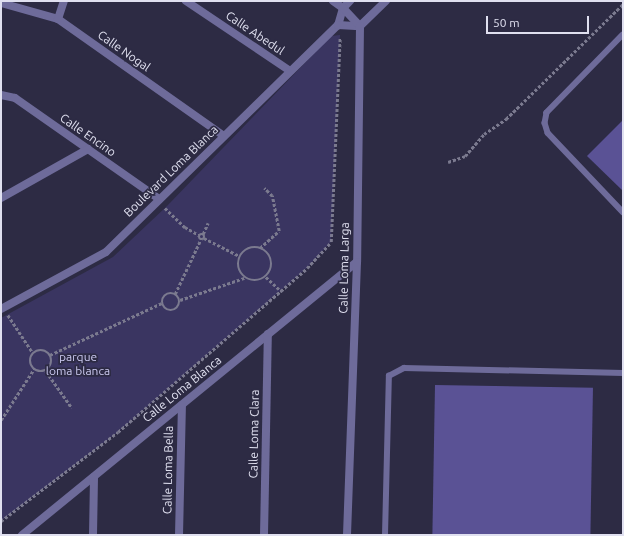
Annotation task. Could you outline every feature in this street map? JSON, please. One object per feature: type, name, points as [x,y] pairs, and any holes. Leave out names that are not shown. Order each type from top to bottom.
[{"type":"street","points":[[58,19],[64,1]]},
{"type":"street","name":"Calle Abedul","points":[[186,1],[290,71]]},
{"type":"street","points":[[333,1],[343,8],[360,26]]},
{"type":"street","name":"Boulevard Loma Blanca","points":[[1,309],[106,252],[338,25],[343,8],[350,1]]},
{"type":"street","points":[[338,25],[360,26],[386,1]]},
{"type":"street","name":"Calle Nogal","points":[[1,3],[58,19],[224,136]]},
{"type":"street","name":"Calle Loma Larga","points":[[348,535],[357,262],[360,26]]},
{"type":"street","name":"Calle Encino","points":[[1,95],[15,98],[159,199]]},
{"type":"street","points":[[1,198],[88,149]]},
{"type":"street","name":"Calle Loma Blanca","points":[[22,535],[357,262]]},
{"type":"street","name":"Calle Loma Clara","points":[[264,535],[268,334]]},
{"type":"street","name":"Calle Loma Bella","points":[[179,535],[182,405]]},
{"type":"street","points":[[92,535],[94,477]]},
{"type":"lane","points":[[623,35],[547,112],[545,123],[548,133],[623,212]]},
{"type":"lane","points":[[385,535],[389,376],[404,368],[623,373]]},
{"type":"path","points":[[448,162],[465,156],[484,134],[506,119],[623,4]]},
{"type":"path","points":[[1,521],[118,432],[307,268],[331,242],[340,35],[336,36]]},
{"type":"path","points":[[260,248],[279,231],[272,196],[264,188]]},
{"type":"path","points":[[160,213],[171,202]]},
{"type":"path","points":[[165,208],[185,227],[199,235],[203,234]]},
{"type":"path","points":[[204,238],[203,234],[208,223]]},
{"type":"path","points":[[175,294],[200,239],[199,235]]},
{"type":"path","points":[[200,239],[204,238],[240,256]]},
{"type":"path","points":[[248,248],[260,248],[269,255],[271,260],[270,271],[266,277],[258,281],[253,282],[244,278],[238,267],[240,256],[248,248]]},
{"type":"path","points":[[266,277],[281,291]]},
{"type":"path","points":[[180,300],[244,278]]},
{"type":"path","points":[[162,303],[167,310],[173,311],[180,306],[180,300],[175,294]]},
{"type":"path","points":[[50,355],[162,303],[166,295],[175,294]]},
{"type":"path","points":[[15,311],[8,315],[34,353]]},
{"type":"path","points":[[34,370],[30,359],[34,353],[40,350],[50,355]]},
{"type":"path","points":[[34,370],[40,372],[46,371],[51,366],[50,355]]},
{"type":"path","points":[[1,420],[34,370]]},
{"type":"path","points":[[46,371],[72,408]]},
{"type":"green space","name":"parque loma blanca","points":[[340,35],[331,242],[307,268],[118,432],[1,521],[1,318],[113,257],[167,206],[331,36]]},
{"type":"building","points":[[623,120],[623,191],[587,156]]},
{"type":"building","points":[[435,385],[593,388],[590,535],[432,535]]}]
